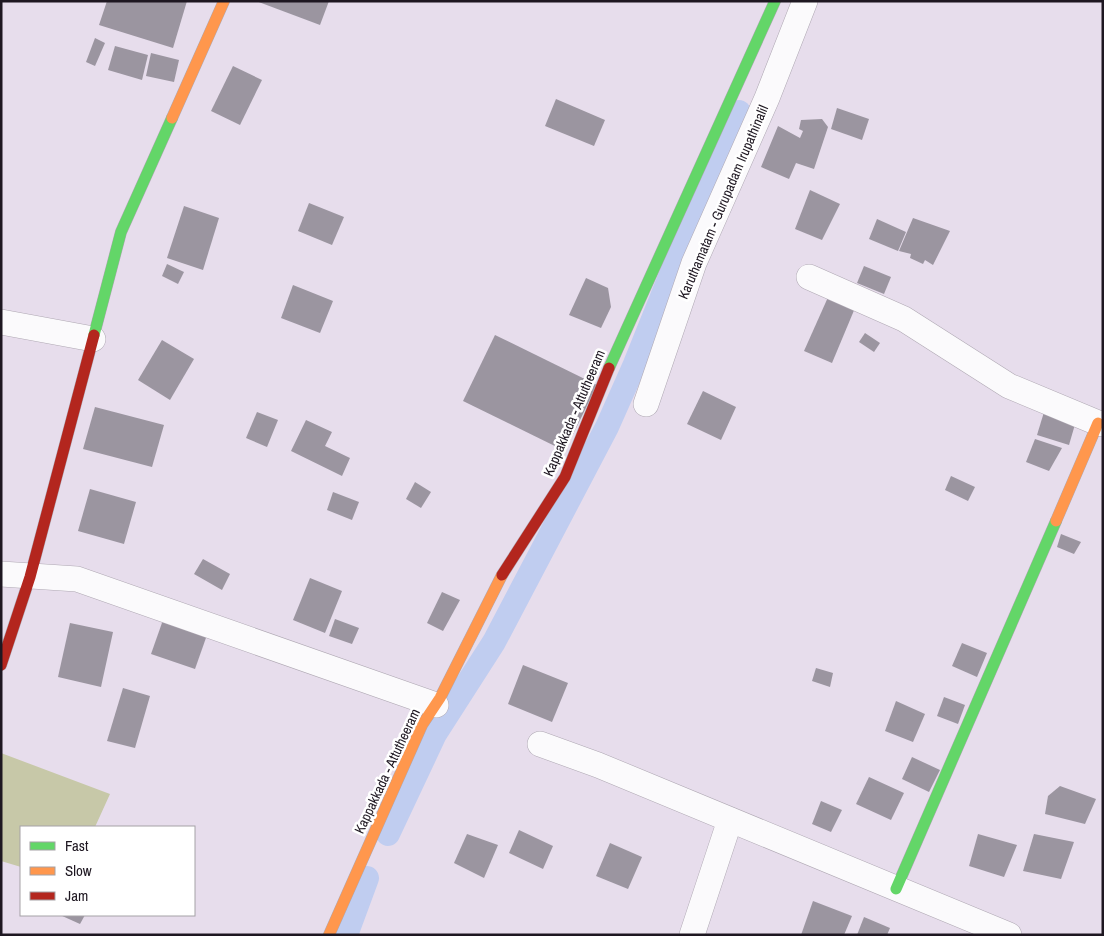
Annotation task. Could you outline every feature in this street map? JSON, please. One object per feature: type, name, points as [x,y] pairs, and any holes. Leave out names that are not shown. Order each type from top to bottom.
[{"type":"street","points":[[1,665],[30,577],[121,232],[224,1]]},
{"type":"street","name":"Kappakkada - Attutheeram","points":[[329,935],[422,725],[436,705],[498,582],[565,477],[608,373],[775,1]]},
{"type":"street","name":"Karuthamatam - Gurupadam Irupathinalil","points":[[646,404],[694,263],[767,98],[805,1]]},
{"type":"street","points":[[809,277],[904,319],[1009,386],[1100,424],[896,889]]},
{"type":"street","points":[[1,322],[93,339]]},
{"type":"street","points":[[1,574],[78,579],[436,705]]},
{"type":"street","points":[[540,744],[598,765],[1009,935]]},
{"type":"street","points":[[692,935],[730,820]]},
{"type":"green space","points":[[1,753],[110,794],[95,826],[20,826],[20,867],[1,861]]},
{"type":"building","points":[[107,1],[187,1],[173,48],[99,25]]},
{"type":"building","points":[[256,1],[329,1],[320,25]]},
{"type":"building","points":[[95,38],[105,43],[95,66],[86,62]]},
{"type":"building","points":[[115,46],[148,55],[142,80],[108,70]]},
{"type":"building","points":[[151,53],[179,60],[174,82],[146,76]]},
{"type":"building","points":[[233,66],[262,80],[240,125],[211,111]]},
{"type":"building","points":[[556,99],[605,120],[594,146],[545,126]]},
{"type":"building","points":[[837,108],[869,119],[862,140],[831,129]]},
{"type":"building","points":[[822,119],[828,127],[814,169],[796,163],[789,179],[761,167],[778,126],[800,138],[803,131],[799,129],[801,120]]},
{"type":"building","points":[[810,190],[840,204],[822,240],[795,229]]},
{"type":"building","points":[[309,203],[344,217],[332,245],[298,231]]},
{"type":"building","points":[[184,206],[219,218],[203,270],[167,258]]},
{"type":"building","points":[[913,218],[950,231],[933,265],[925,260],[923,264],[910,258],[911,254],[899,251]]},
{"type":"building","points":[[877,219],[906,232],[898,251],[869,239]]},
{"type":"building","points":[[167,264],[184,272],[178,284],[162,276]]},
{"type":"building","points":[[864,266],[891,277],[884,294],[857,283]]},
{"type":"building","points":[[586,278],[608,288],[611,307],[601,328],[569,315]]},
{"type":"building","points":[[293,285],[333,301],[320,333],[281,318]]},
{"type":"building","points":[[829,295],[855,308],[832,363],[804,351]]},
{"type":"building","points":[[865,333],[880,343],[874,352],[859,342]]},
{"type":"building","points":[[495,335],[597,385],[565,451],[463,401]]},
{"type":"building","points":[[162,340],[194,359],[170,400],[138,380]]},
{"type":"building","points":[[703,391],[736,407],[721,440],[687,424]]},
{"type":"building","points":[[95,407],[164,425],[152,467],[83,449]]},
{"type":"building","points":[[257,412],[278,420],[267,447],[246,438]]},
{"type":"building","points":[[1044,412],[1076,421],[1069,445],[1037,435]]},
{"type":"building","points":[[306,420],[332,432],[325,446],[350,458],[342,476],[291,451]]},
{"type":"building","points":[[1035,439],[1062,448],[1049,471],[1026,462]]},
{"type":"building","points":[[951,476],[975,487],[968,501],[945,490]]},
{"type":"building","points":[[415,482],[431,492],[421,508],[406,499]]},
{"type":"building","points":[[90,489],[136,502],[124,544],[78,531]]},
{"type":"building","points":[[333,492],[359,502],[352,520],[327,510]]},
{"type":"building","points":[[1061,534],[1081,542],[1074,554],[1057,547]]},
{"type":"building","points":[[203,559],[230,574],[222,590],[194,574]]},
{"type":"building","points":[[310,578],[342,591],[325,633],[293,620]]},
{"type":"building","points":[[442,592],[460,600],[443,631],[427,623]]},
{"type":"building","points":[[335,619],[359,628],[352,644],[329,636]]},
{"type":"building","points":[[163,620],[207,635],[195,669],[151,654]]},
{"type":"building","points":[[70,623],[113,632],[101,687],[58,677]]},
{"type":"building","points":[[962,643],[987,653],[977,677],[952,666]]},
{"type":"building","points":[[523,665],[568,683],[552,722],[508,704]]},
{"type":"building","points":[[816,668],[833,673],[830,687],[812,681]]},
{"type":"building","points":[[123,688],[150,696],[135,748],[107,741]]},
{"type":"building","points":[[944,697],[965,705],[958,724],[937,716]]},
{"type":"building","points":[[896,701],[925,714],[913,742],[885,731]]},
{"type":"building","points":[[912,757],[940,770],[929,792],[902,779]]},
{"type":"building","points":[[869,777],[904,793],[891,820],[856,804]]},
{"type":"building","points":[[1060,786],[1096,799],[1085,824],[1045,814],[1048,796]]},
{"type":"building","points":[[821,801],[842,810],[831,832],[812,824]]},
{"type":"building","points":[[519,830],[553,846],[543,869],[509,853]]},
{"type":"building","points":[[467,834],[498,845],[484,878],[454,863]]},
{"type":"building","points":[[978,834],[1017,845],[1004,877],[969,866]]},
{"type":"building","points":[[1034,834],[1074,842],[1061,879],[1023,871]]},
{"type":"building","points":[[610,843],[642,857],[628,889],[596,876]]},
{"type":"building","points":[[813,901],[852,916],[844,935],[801,935]]},
{"type":"building","points":[[62,916],[84,916],[80,924]]},
{"type":"building","points":[[864,917],[890,928],[887,935],[857,935]]},
{"type":"waterway","points":[[388,834],[435,734],[494,642],[607,427],[739,112]]},
{"type":"waterway","points":[[346,935],[367,878]]},
{"type":"traffic: fast","points":[[609,368],[775,1]]},
{"type":"traffic: fast","points":[[94,335],[121,232],[172,118]]},
{"type":"traffic: fast","points":[[896,889],[1056,521]]},
{"type":"traffic: slow","points":[[172,118],[224,1]]},
{"type":"traffic: slow","points":[[1056,521],[1098,423]]},
{"type":"traffic: slow","points":[[329,935],[422,725],[440,698],[502,575]]},
{"type":"traffic: jam","points":[[1,665],[30,577],[94,335]]},
{"type":"traffic: jam","points":[[502,575],[565,477],[609,368]]}]
